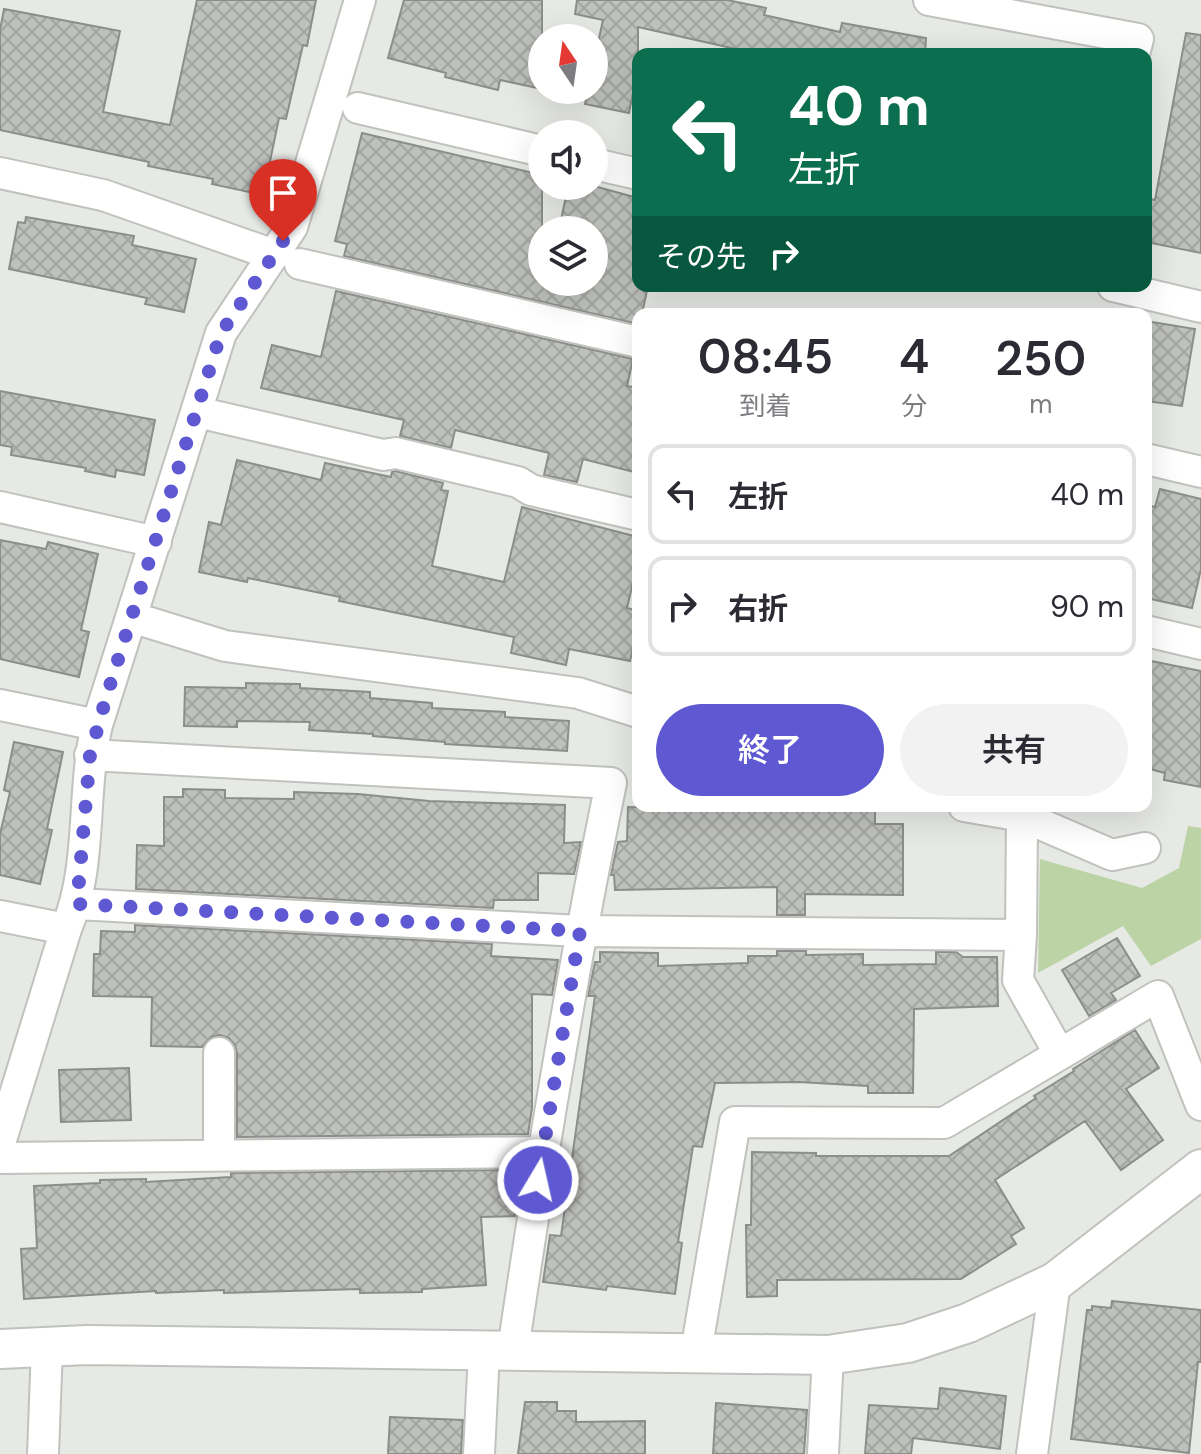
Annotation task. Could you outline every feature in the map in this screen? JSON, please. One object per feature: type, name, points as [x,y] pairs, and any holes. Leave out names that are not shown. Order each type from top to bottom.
[{"type":"street","points":[[0,1143],[72,917],[90,755],[131,617],[221,333],[287,259],[292,227],[360,0]]},
{"type":"street","points":[[929,0],[1138,39],[1136,48]]},
{"type":"street","points":[[358,108],[528,148]]},
{"type":"street","points":[[608,167],[632,173]]},
{"type":"street","points":[[0,173],[103,195],[287,259],[632,341]]},
{"type":"street","points":[[1138,292],[1201,307]]},
{"type":"street","points":[[197,412],[383,455],[396,453],[632,514]]},
{"type":"street","points":[[1152,460],[1201,472]]},
{"type":"street","points":[[0,507],[156,542]]},
{"type":"street","points":[[131,617],[225,646],[578,693],[632,710]]},
{"type":"street","points":[[1152,632],[1201,644]]},
{"type":"street","points":[[0,705],[97,725]]},
{"type":"street","points":[[90,755],[611,783],[580,931],[542,1152],[498,1350],[479,1454]]},
{"type":"street","points":[[999,812],[1022,816],[1112,855],[1145,848]]},
{"type":"street","points":[[1022,816],[1018,980],[1059,1053]]},
{"type":"street","points":[[0,916],[580,931],[1021,935]]},
{"type":"street","points":[[696,1352],[735,1122],[944,1123],[1158,996],[1201,1105]]},
{"type":"street","points":[[219,1053],[219,1154]]},
{"type":"street","points":[[0,1158],[542,1152]]},
{"type":"street","points":[[0,1349],[498,1350],[828,1355],[908,1343],[968,1323],[1055,1282],[1201,1169]]},
{"type":"street","points":[[1032,1454],[1055,1282]]},
{"type":"street","points":[[43,1454],[47,1347]]},
{"type":"street","points":[[823,1454],[828,1355]]},
{"type":"green space","points":[[1188,826],[1201,828],[1201,939],[1151,966],[1123,926],[1038,973],[1040,859],[1142,888],[1179,868]]},
{"type":"building","points":[[197,0],[316,0],[307,46],[303,45],[286,119],[279,118],[263,195],[212,184],[213,179],[148,166],[149,162],[0,130],[0,30],[4,9],[120,31],[103,112],[170,125]]},
{"type":"building","points":[[404,0],[542,0],[542,24],[528,24],[528,86],[500,80],[498,90],[388,58]]},
{"type":"building","points":[[577,0],[727,0],[766,8],[764,15],[840,32],[842,23],[926,38],[925,48],[731,48],[638,27],[638,48],[632,48],[629,113],[585,104],[608,104],[608,24],[602,24],[603,20],[575,14]]},
{"type":"building","points":[[1186,33],[1201,35],[1201,253],[1152,243],[1152,199],[1155,200]]},
{"type":"building","points":[[362,133],[528,172],[528,200],[542,200],[542,216],[528,216],[528,296],[608,296],[608,216],[562,216],[565,200],[608,200],[608,190],[632,196],[632,292],[647,292],[643,308],[632,308],[632,323],[344,256],[347,244],[335,241]]},
{"type":"building","points":[[26,217],[134,236],[132,245],[196,259],[184,312],[145,304],[147,298],[9,269],[18,222],[25,223]]},
{"type":"building","points":[[336,291],[632,359],[627,386],[632,387],[632,471],[583,459],[577,482],[544,475],[549,453],[455,430],[451,448],[400,436],[404,420],[261,388],[272,345],[321,357]]},
{"type":"building","points":[[1152,322],[1195,329],[1182,406],[1152,402]]},
{"type":"building","points":[[0,391],[155,420],[144,475],[116,470],[115,477],[85,471],[86,468],[11,455],[12,447],[0,445]]},
{"type":"building","points":[[237,460],[321,480],[325,463],[391,477],[395,471],[443,483],[441,490],[448,491],[432,566],[504,582],[522,507],[632,535],[632,587],[627,608],[632,609],[630,661],[569,649],[566,665],[511,653],[514,637],[339,601],[340,597],[248,578],[247,582],[199,572],[209,522],[221,525]]},
{"type":"building","points":[[1160,489],[1201,499],[1201,569],[1192,608],[1152,599],[1152,506],[1155,507]]},
{"type":"building","points":[[0,540],[46,549],[48,542],[98,554],[81,630],[89,632],[79,677],[0,659]]},
{"type":"building","points":[[1152,661],[1201,671],[1201,787],[1164,780],[1165,773],[1152,770]]},
{"type":"building","points":[[246,683],[300,684],[300,688],[370,692],[370,698],[432,703],[432,708],[505,712],[505,717],[569,721],[567,751],[445,744],[373,734],[309,730],[310,722],[237,721],[237,727],[184,726],[185,687],[246,688]]},
{"type":"building","points":[[14,742],[63,752],[47,829],[52,830],[40,884],[0,875],[0,834],[10,792],[4,790]]},
{"type":"building","points":[[183,789],[225,790],[225,798],[294,799],[294,792],[429,801],[565,805],[564,843],[581,842],[574,874],[538,873],[538,900],[494,900],[493,908],[136,889],[137,845],[164,846],[164,797],[183,797]]},
{"type":"building","points":[[628,807],[632,807],[632,812],[875,812],[875,824],[903,824],[903,895],[805,894],[805,915],[777,915],[777,887],[615,890],[614,875],[611,875],[618,842],[627,841]]},
{"type":"building","points":[[135,925],[492,944],[491,956],[558,960],[552,995],[532,994],[532,1108],[528,1134],[237,1137],[237,1053],[229,1038],[220,1035],[211,1037],[202,1047],[151,1046],[152,997],[93,996],[94,954],[100,954],[101,931],[135,932]]},
{"type":"building","points":[[1117,938],[1140,976],[1111,993],[1116,1000],[1089,1016],[1062,970]]},
{"type":"building","points":[[777,951],[806,951],[806,955],[863,954],[863,965],[936,964],[936,952],[956,952],[963,957],[997,957],[998,1006],[914,1009],[913,1093],[868,1093],[868,1086],[799,1082],[715,1083],[702,1147],[693,1146],[678,1242],[682,1243],[675,1294],[543,1282],[550,1235],[561,1236],[595,996],[588,996],[595,962],[600,962],[600,952],[658,953],[658,966],[748,963],[748,956],[777,956]]},
{"type":"building","points":[[1135,1030],[1159,1068],[1126,1089],[1163,1140],[1121,1170],[1085,1121],[995,1180],[1024,1228],[1011,1236],[1016,1244],[961,1279],[777,1280],[777,1296],[747,1297],[746,1225],[751,1225],[752,1152],[816,1153],[816,1156],[949,1156],[1036,1098],[1034,1096],[1073,1069]]},
{"type":"building","points":[[129,1068],[131,1120],[61,1122],[59,1070]]},
{"type":"building","points":[[522,1170],[515,1216],[481,1217],[486,1285],[422,1289],[422,1292],[360,1293],[360,1289],[224,1293],[224,1290],[156,1291],[24,1299],[21,1249],[37,1248],[34,1186],[100,1183],[100,1180],[146,1179],[146,1182],[231,1177],[231,1173]]},
{"type":"building","points":[[1112,1301],[1201,1310],[1201,1362],[1198,1362],[1189,1453],[1071,1439],[1087,1310],[1092,1310],[1092,1306],[1111,1308]]},
{"type":"building","points":[[940,1388],[1006,1396],[1000,1449],[913,1438],[911,1454],[865,1454],[869,1405],[938,1409]]},
{"type":"building","points":[[525,1402],[557,1402],[557,1411],[576,1411],[576,1422],[645,1421],[645,1454],[518,1454]]},
{"type":"building","points":[[716,1403],[807,1410],[804,1454],[713,1454]]},
{"type":"building","points":[[390,1417],[463,1420],[461,1454],[388,1454]]},
{"type":"route","points":[[283,241],[221,333],[97,725],[90,755],[77,904],[580,931],[538,1180]]}]
